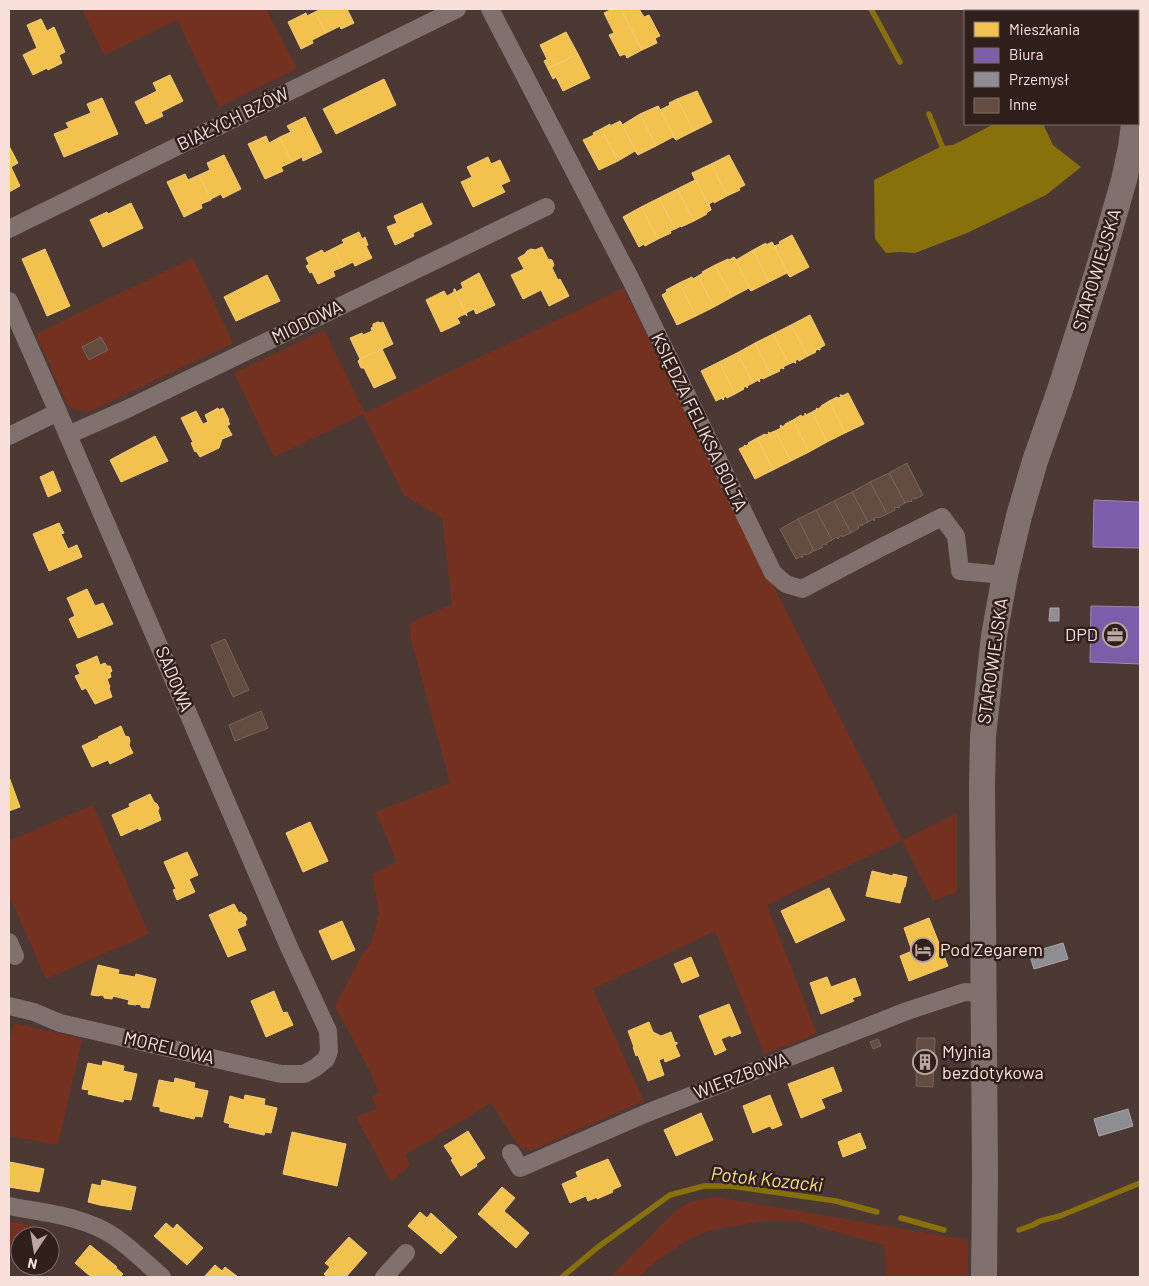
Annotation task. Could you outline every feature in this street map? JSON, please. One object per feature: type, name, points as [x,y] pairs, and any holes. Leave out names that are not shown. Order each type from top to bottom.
[{"type":"street","name":"BIAŁYCH BZÓW","points":[[9,229],[457,9]]},
{"type":"street","name":"KSIĘDZA FELIKSA BOLTA","points":[[490,9],[632,282],[773,573],[786,584],[802,589],[878,548],[942,517],[956,536],[960,571],[1005,575]]},
{"type":"street","points":[[1140,81],[1140,87]]},
{"type":"street","name":"STAROWIEJSKA","points":[[984,1277],[981,839],[983,736],[994,636],[1005,575],[1019,516],[1116,210],[1131,147],[1134,125]]},
{"type":"street","name":"MIODOWA","points":[[68,435],[546,207]]},
{"type":"street","name":"SADOWA","points":[[9,301],[328,1031],[329,1051],[326,1058]]},
{"type":"street","points":[[9,436],[58,412]]},
{"type":"street","name":"WIERZBOWA","points":[[510,1153],[520,1168],[648,1113],[907,1011],[965,992],[982,993]]},
{"type":"street","name":"MORELOWA","points":[[9,1006],[34,1012],[60,1023],[281,1074],[304,1074],[315,1068],[326,1058]]},
{"type":"street","points":[[9,1206],[66,1217],[93,1225],[115,1237],[162,1277]]},
{"type":"street","points":[[384,1277],[406,1253]]},
{"type":"shaded area","points":[[82,9],[266,9],[297,69],[219,107],[177,20],[104,55]]},
{"type":"shaded area","points":[[992,125],[1043,125],[1053,145],[1081,167],[1046,195],[967,233],[915,253],[886,253],[875,239],[874,180],[942,146],[953,145]]},
{"type":"shaded area","points":[[193,258],[233,343],[87,413],[68,406],[36,334]]},
{"type":"shaded area","points":[[623,288],[902,840],[767,905],[817,1034],[764,1054],[715,931],[593,989],[644,1101],[532,1150],[520,1148],[491,1103],[405,1155],[410,1165],[391,1182],[356,1117],[377,1108],[371,1097],[379,1093],[370,1071],[335,1006],[360,958],[372,942],[379,913],[372,874],[397,862],[376,812],[450,783],[411,639],[409,624],[452,604],[442,518],[404,495],[363,414],[274,457],[234,373],[324,330],[365,413]]},
{"type":"shaded area","points":[[93,805],[149,934],[46,979],[9,895],[9,841]]},
{"type":"shaded area","points":[[957,813],[957,892],[933,901],[902,840]]},
{"type":"shaded area","points":[[14,1023],[82,1039],[58,1145],[9,1136],[9,1044]]},
{"type":"shaded area","points":[[716,1197],[968,1240],[968,1277],[887,1277],[884,1245],[797,1221],[764,1221],[712,1230],[689,1239],[655,1262],[639,1277],[611,1277],[674,1212],[690,1202]]},
{"type":"shaded area","points":[[9,1221],[33,1226],[10,1226],[9,1247]]},
{"type":"building: Mieszkania","points":[[321,9],[347,9],[354,23],[341,29],[340,26],[326,33],[315,12]]},
{"type":"building: Mieszkania","points":[[612,9],[621,9],[642,50],[627,58],[625,54],[620,56],[609,35],[614,33],[604,13]]},
{"type":"building: Mieszkania","points":[[621,9],[639,9],[644,17],[649,15],[660,36],[655,38],[657,43],[642,50]]},
{"type":"building: Mieszkania","points":[[315,12],[326,33],[312,40],[313,43],[301,49],[288,22],[306,13],[307,16]]},
{"type":"building: Mieszkania","points":[[41,19],[47,31],[54,27],[65,52],[59,55],[62,63],[33,75],[23,55],[37,48],[27,25]]},
{"type":"building: Mieszkania","points":[[566,32],[578,54],[548,69],[544,61],[547,59],[540,45]]},
{"type":"building: Mieszkania","points":[[578,54],[590,78],[563,91],[556,77],[553,79],[548,69]]},
{"type":"building: Mieszkania","points":[[170,75],[183,101],[161,112],[163,116],[146,124],[135,102],[157,91],[153,83]]},
{"type":"building: Mieszkania","points":[[384,79],[396,105],[336,134],[323,109]]},
{"type":"building: Mieszkania","points":[[697,91],[712,122],[694,131],[677,99]]},
{"type":"building: Mieszkania","points":[[102,98],[118,134],[64,157],[54,134],[69,128],[66,123],[91,113],[87,104]]},
{"type":"building: Mieszkania","points":[[677,99],[694,131],[676,140],[660,110]]},
{"type":"building: Mieszkania","points":[[658,106],[676,140],[673,137],[656,146],[640,114]]},
{"type":"building: Mieszkania","points":[[640,114],[656,146],[638,155],[622,125]]},
{"type":"building: Mieszkania","points":[[305,117],[322,152],[303,161],[302,157],[292,162],[280,137],[291,132],[287,126]]},
{"type":"building: Mieszkania","points":[[620,121],[638,155],[635,151],[618,161],[601,129]]},
{"type":"building: Mieszkania","points":[[601,129],[618,161],[599,170],[583,140]]},
{"type":"building: Mieszkania","points":[[266,136],[269,143],[280,137],[292,162],[281,167],[283,171],[265,179],[248,144]]},
{"type":"building: Mieszkania","points":[[9,146],[18,163],[11,167],[20,186],[9,192]]},
{"type":"building: Mieszkania","points":[[224,155],[241,189],[223,198],[221,194],[211,199],[199,175],[210,170],[207,163]]},
{"type":"building: Mieszkania","points":[[729,155],[745,185],[739,188],[740,190],[727,196],[711,164]]},
{"type":"building: Mieszkania","points":[[488,157],[491,164],[500,160],[510,181],[501,185],[505,192],[473,207],[461,182],[472,177],[467,167]]},
{"type":"building: Mieszkania","points":[[711,164],[727,196],[709,204],[711,210],[692,173]]},
{"type":"building: Mieszkania","points":[[692,173],[711,210],[694,221],[677,189],[695,180]]},
{"type":"building: Mieszkania","points":[[185,174],[188,180],[199,175],[211,200],[201,204],[202,208],[184,217],[167,182]]},
{"type":"building: Mieszkania","points":[[677,189],[694,221],[675,229],[659,198]]},
{"type":"building: Mieszkania","points":[[659,198],[675,229],[658,239],[641,207]]},
{"type":"building: Mieszkania","points":[[131,203],[143,228],[103,247],[90,220]]},
{"type":"building: Mieszkania","points":[[422,203],[432,224],[413,233],[414,236],[395,245],[387,227],[397,223],[394,216]]},
{"type":"building: Mieszkania","points":[[641,207],[658,239],[639,247],[623,217]]},
{"type":"building: Mieszkania","points":[[359,232],[362,239],[365,237],[368,245],[366,246],[372,258],[355,266],[353,262],[343,267],[334,248],[344,243],[342,240]]},
{"type":"building: Mieszkania","points":[[792,235],[809,267],[790,277],[774,246]]},
{"type":"building: Mieszkania","points":[[772,242],[790,277],[787,273],[769,282],[753,250]]},
{"type":"building: Mieszkania","points":[[542,247],[548,259],[552,260],[554,265],[552,268],[569,296],[549,306],[541,290],[523,299],[511,275],[524,269],[518,258],[531,249],[535,250]]},
{"type":"building: Mieszkania","points":[[334,248],[343,267],[333,271],[335,276],[318,284],[312,272],[310,273],[306,266],[309,264],[306,258],[322,250],[324,253]]},
{"type":"building: Mieszkania","points":[[45,249],[70,306],[47,316],[22,259]]},
{"type":"building: Mieszkania","points":[[753,250],[769,282],[751,291],[734,257],[736,260]]},
{"type":"building: Mieszkania","points":[[734,257],[751,291],[749,288],[732,297],[715,265]]},
{"type":"building: Mieszkania","points":[[715,265],[732,297],[714,307],[698,276]]},
{"type":"building: Mieszkania","points":[[479,273],[495,305],[476,314],[474,309],[466,313],[467,316],[454,289],[456,292],[463,288],[461,283]]},
{"type":"building: Mieszkania","points":[[267,275],[280,301],[236,321],[224,297]]},
{"type":"building: Mieszkania","points":[[698,276],[714,307],[696,316],[679,283]]},
{"type":"building: Mieszkania","points":[[679,283],[696,316],[677,325],[662,295],[667,292],[666,290]]},
{"type":"building: Mieszkania","points":[[454,289],[467,316],[465,314],[457,318],[460,323],[441,332],[426,300],[444,291],[447,296],[454,292]]},
{"type":"building: Mieszkania","points":[[810,315],[825,345],[808,356],[791,325]]},
{"type":"building: Mieszkania","points":[[383,322],[393,344],[360,359],[350,338],[372,331],[373,324]]},
{"type":"building: Mieszkania","points":[[791,325],[808,356],[799,361],[798,359],[795,361],[796,363],[789,364],[773,334]]},
{"type":"building: Mieszkania","points":[[773,334],[789,364],[783,367],[784,369],[779,369],[780,371],[771,375],[755,343]]},
{"type":"building: Mieszkania","points":[[755,343],[771,375],[759,379],[759,382],[758,380],[753,383],[737,353]]},
{"type":"building: Mieszkania","points":[[382,349],[396,378],[374,388],[364,368],[361,368],[358,361]]},
{"type":"building: Mieszkania","points":[[737,353],[753,383],[735,394],[719,362]]},
{"type":"building: Mieszkania","points":[[719,362],[735,394],[716,401],[701,371]]},
{"type":"building: Mieszkania","points":[[848,393],[864,424],[845,433],[829,401]]},
{"type":"building: Mieszkania","points":[[829,401],[845,433],[827,442],[812,412]]},
{"type":"building: Mieszkania","points":[[218,408],[219,410],[223,408],[230,424],[227,426],[232,435],[222,439],[219,448],[200,457],[195,452],[191,443],[193,442],[181,418],[196,411],[203,424],[208,422],[205,415]]},
{"type":"building: Mieszkania","points":[[812,412],[827,442],[809,452],[793,420],[801,415],[802,417],[805,413],[806,415]]},
{"type":"building: Mieszkania","points":[[793,420],[809,452],[791,461],[775,431],[781,428],[781,425],[782,427]]},
{"type":"building: Mieszkania","points":[[775,431],[791,461],[773,470],[757,438],[769,434],[768,432]]},
{"type":"building: Mieszkania","points":[[155,436],[168,461],[121,482],[110,460]]},
{"type":"building: Mieszkania","points":[[757,438],[773,470],[755,479],[739,449]]},
{"type":"building: Mieszkania","points":[[53,471],[61,491],[48,497],[40,477]]},
{"type":"building: Mieszkania","points":[[59,523],[64,533],[61,534],[68,549],[77,545],[82,557],[49,571],[33,534]]},
{"type":"building: Mieszkania","points":[[87,589],[95,606],[103,603],[113,624],[78,638],[69,619],[75,616],[67,598]]},
{"type":"building: Mieszkania","points":[[97,656],[100,665],[105,663],[107,666],[110,666],[112,671],[110,673],[111,677],[107,679],[112,697],[95,704],[86,688],[82,690],[75,676],[80,674],[76,665]]},
{"type":"building: Mieszkania","points":[[121,726],[125,736],[129,737],[129,745],[133,753],[110,764],[108,760],[92,767],[82,746]]},
{"type":"building: Mieszkania","points":[[9,777],[20,807],[9,811]]},
{"type":"building: Mieszkania","points":[[150,794],[159,808],[161,820],[121,836],[112,815],[130,807],[129,804]]},
{"type":"building: Mieszkania","points":[[310,822],[328,861],[303,872],[286,833]]},
{"type":"building: Mieszkania","points":[[187,852],[198,875],[189,879],[195,892],[177,900],[173,890],[176,889],[164,862]]},
{"type":"building: Mieszkania","points":[[872,871],[907,877],[900,903],[866,896]]},
{"type":"building: Mieszkania","points":[[829,888],[845,920],[796,943],[781,911]]},
{"type":"building: Mieszkania","points":[[234,904],[239,913],[241,912],[245,915],[247,919],[246,925],[237,929],[246,950],[228,957],[209,915]]},
{"type":"building: Mieszkania","points":[[929,918],[948,966],[909,981],[900,956],[912,951],[904,928]]},
{"type":"building: Mieszkania","points":[[342,921],[355,950],[332,960],[319,931]]},
{"type":"building: Mieszkania","points":[[691,957],[699,976],[682,983],[674,964]]},
{"type":"building: Mieszkania","points":[[98,965],[119,970],[118,974],[135,977],[136,974],[156,979],[149,1008],[141,1007],[141,1005],[137,1004],[128,1004],[129,1000],[113,996],[112,999],[104,998],[104,996],[100,995],[91,995]]},
{"type":"building: Mieszkania","points":[[827,977],[831,987],[855,978],[861,995],[852,998],[854,1001],[821,1014],[810,983]]},
{"type":"building: Mieszkania","points":[[274,991],[283,1013],[287,1012],[293,1025],[266,1037],[251,1001]]},
{"type":"building: Mieszkania","points":[[729,1004],[741,1033],[721,1039],[726,1050],[715,1055],[699,1016]]},
{"type":"building: Mieszkania","points":[[649,1022],[653,1032],[661,1036],[671,1032],[675,1043],[677,1042],[675,1045],[680,1056],[665,1062],[664,1058],[659,1060],[664,1075],[648,1081],[638,1055],[636,1056],[628,1031]]},
{"type":"building: Mieszkania","points":[[103,1061],[124,1066],[123,1071],[137,1074],[131,1100],[124,1099],[123,1102],[88,1094],[89,1090],[82,1089],[88,1063],[102,1066]]},
{"type":"building: Mieszkania","points":[[833,1067],[842,1091],[821,1099],[825,1108],[801,1118],[788,1084]]},
{"type":"building: Mieszkania","points":[[175,1078],[195,1083],[194,1088],[208,1091],[202,1117],[195,1116],[194,1119],[160,1111],[160,1107],[153,1106],[159,1080],[174,1083]]},
{"type":"building: Mieszkania","points":[[245,1095],[265,1099],[264,1105],[277,1108],[271,1133],[265,1132],[264,1135],[229,1127],[230,1124],[224,1122],[230,1096],[244,1100]]},
{"type":"building: Mieszkania","points":[[770,1095],[782,1125],[772,1129],[770,1126],[753,1133],[743,1106]]},
{"type":"building: Mieszkania","points":[[701,1113],[713,1140],[676,1156],[664,1130]]},
{"type":"building: Mieszkania","points":[[468,1131],[485,1158],[476,1164],[477,1166],[461,1176],[444,1146]]},
{"type":"building: Mieszkania","points":[[292,1132],[346,1144],[337,1186],[283,1174]]},
{"type":"building: Mieszkania","points":[[860,1133],[866,1148],[843,1157],[838,1142]]},
{"type":"building: Mieszkania","points":[[608,1159],[621,1186],[597,1199],[597,1197],[588,1201],[586,1196],[570,1203],[562,1184],[578,1177],[576,1172]]},
{"type":"building: Mieszkania","points":[[10,1162],[44,1169],[39,1192],[9,1187]]},
{"type":"building: Mieszkania","points":[[102,1180],[136,1187],[131,1210],[88,1202],[92,1184],[101,1186]]},
{"type":"building: Mieszkania","points":[[502,1187],[515,1198],[504,1211],[529,1233],[516,1248],[478,1214]]},
{"type":"building: Mieszkania","points":[[420,1212],[427,1218],[431,1213],[457,1237],[441,1254],[408,1226]]},
{"type":"building: Mieszkania","points":[[166,1223],[173,1229],[177,1224],[203,1248],[187,1265],[154,1236]]},
{"type":"building: Mieszkania","points":[[349,1237],[367,1253],[346,1277],[327,1277],[324,1274],[330,1267],[325,1263]]},
{"type":"building: Mieszkania","points":[[90,1245],[123,1274],[120,1277],[91,1277],[75,1263]]},
{"type":"building: Mieszkania","points":[[215,1265],[222,1271],[225,1267],[238,1277],[204,1277]]},
{"type":"building: Biura","points":[[1094,500],[1140,502],[1140,548],[1093,547]]},
{"type":"building: Biura","name":"DPD","points":[[1091,606],[1140,607],[1140,664],[1090,662]]},
{"type":"building: Przemysł","points":[[1050,608],[1059,608],[1059,621],[1049,621]]},
{"type":"building: Przemysł","points":[[1063,943],[1068,959],[1034,969],[1029,953]]},
{"type":"building: Przemysł","points":[[1128,1109],[1133,1126],[1099,1136],[1094,1119]]},
{"type":"building: Inne","points":[[101,337],[108,350],[89,360],[82,347]]},
{"type":"building: Inne","points":[[907,463],[923,495],[914,498],[911,502],[905,503],[889,473]]},
{"type":"building: Inne","points":[[889,473],[905,503],[887,514],[870,482]]},
{"type":"building: Inne","points":[[870,482],[887,514],[868,522],[852,492]]},
{"type":"building: Inne","points":[[852,492],[868,522],[851,533],[834,501]]},
{"type":"building: Inne","points":[[834,501],[851,533],[832,540],[816,510]]},
{"type":"building: Inne","points":[[816,510],[832,540],[826,543],[827,545],[822,545],[823,547],[814,551],[798,519]]},
{"type":"building: Inne","points":[[798,519],[814,551],[802,555],[802,558],[801,556],[796,559],[780,529]]},
{"type":"building: Inne","points":[[225,639],[249,690],[233,697],[211,645]]},
{"type":"building: Inne","points":[[261,711],[268,728],[235,741],[229,725]]},
{"type":"building: Inne","name":"Myjnia bezdotykowa","points":[[917,1038],[935,1038],[933,1087],[916,1086]]},
{"type":"building: Inne","points":[[878,1039],[881,1046],[873,1049],[870,1042]]},
{"type":"building: Inne","points":[[916,1065],[933,1065],[933,1072],[917,1072]]},
{"type":"waterway","points":[[871,9],[900,62]]},
{"type":"waterway","points":[[929,114],[942,146]]},
{"type":"waterway","name":"Potok Kozacki","points":[[1019,1230],[1040,1221],[1060,1216],[1140,1183]]},
{"type":"waterway","name":"Potok Kozacki","points":[[562,1277],[598,1247],[670,1195],[704,1186],[731,1186],[836,1201],[877,1212]]},
{"type":"waterway","name":"Potok Kozacki","points":[[901,1218],[944,1230]]},
{"type":"place","name":"DPD","points":[[1115,635]]},
{"type":"place","name":"Pod Zegarem","points":[[923,950]]},
{"type":"place","name":"Myjnia bezdotykowa","points":[[925,1062]]}]
